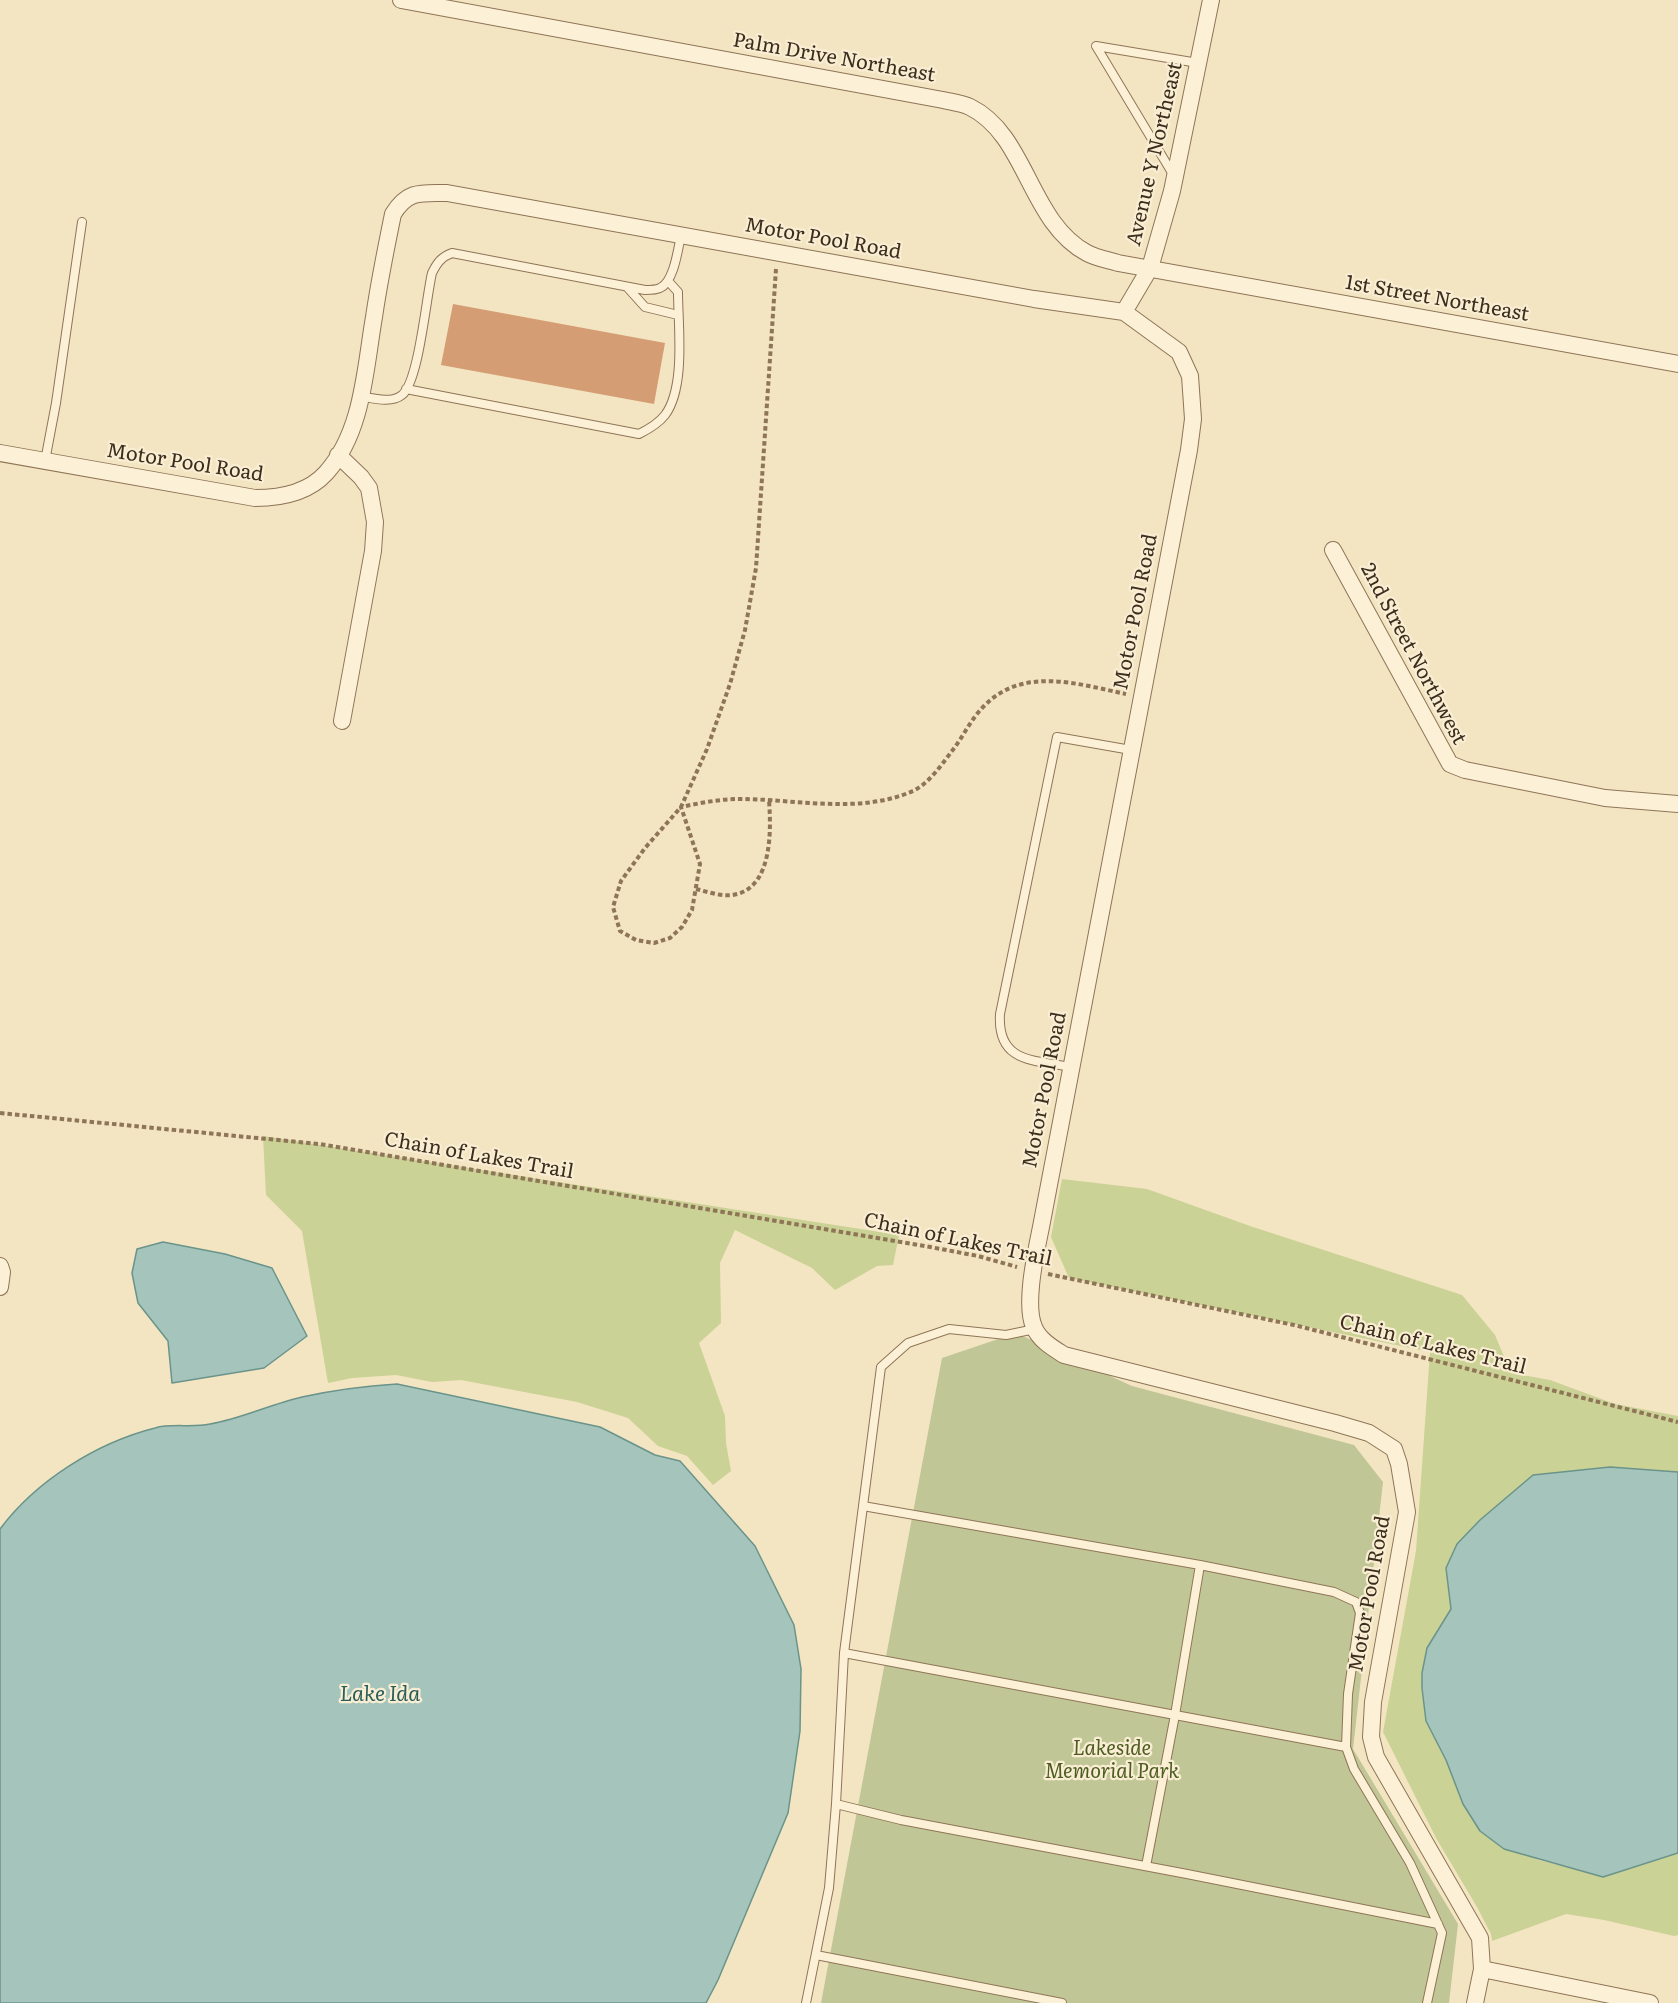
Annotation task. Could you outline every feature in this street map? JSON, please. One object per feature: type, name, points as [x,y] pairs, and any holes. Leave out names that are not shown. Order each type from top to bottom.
[{"type":"street","name":"Palm Drive Northeast","points":[[401,0],[969,106],[989,120],[1007,141],[1048,215],[1071,241],[1087,254],[1118,263],[1188,275]]},
{"type":"street","name":"Avenue Y Northeast","points":[[1124,312],[1150,268],[1175,177],[1211,0]]},
{"type":"street","name":"Motor Pool Road","points":[[0,453],[255,498],[275,498],[299,492],[326,474],[349,436],[360,396],[393,214],[402,199],[420,194],[447,193],[1034,299],[1124,312],[1179,352],[1191,376],[1193,419],[1189,450],[1033,1271],[1030,1313],[1035,1329],[1050,1346],[1064,1355],[1335,1423],[1369,1433],[1394,1449],[1399,1464],[1407,1512],[1373,1702],[1371,1737],[1376,1757],[1480,1938],[1482,1969],[1475,2003]]},
{"type":"street","name":"1st Street Northeast","points":[[1188,275],[1678,364]]},
{"type":"street","points":[[338,455],[369,488],[375,522],[373,550],[342,721]]},
{"type":"street","name":"2nd Street Northwest","points":[[1333,550],[1450,764],[1465,770],[1605,798],[1678,804]]},
{"type":"street","points":[[0,1266],[2,1272],[0,1287]]},
{"type":"street","points":[[1482,1969],[1650,2003]]},
{"type":"lane","points":[[1175,177],[1096,46],[1198,63]]},
{"type":"lane","points":[[45,461],[56,403],[82,222]]},
{"type":"lane","points":[[360,396],[392,399],[401,395],[410,384],[432,273],[444,256],[452,253],[645,290],[661,288],[668,280],[673,271],[681,235]]},
{"type":"lane","points":[[406,389],[639,434],[654,426],[666,413],[676,390],[679,364],[678,291],[668,280]]},
{"type":"lane","points":[[627,287],[645,307],[678,315]]},
{"type":"lane","points":[[1071,1067],[1022,1058],[1010,1052],[999,1029],[1000,1014],[1057,737],[1131,750]]},
{"type":"lane","points":[[806,2003],[829,1888],[844,1653],[881,1367],[908,1343],[949,1329],[1006,1335],[1035,1329]]},
{"type":"lane","points":[[863,1506],[1200,1565],[1334,1592],[1356,1602],[1360,1613],[1348,1694],[1346,1747],[1354,1769],[1410,1863],[1442,1934],[1426,2003]]},
{"type":"lane","points":[[1146,1866],[1175,1715],[1200,1565]]},
{"type":"lane","points":[[844,1653],[1346,1747]]},
{"type":"lane","points":[[836,1804],[901,1820],[1438,1924]]},
{"type":"lane","points":[[816,1954],[1062,2003]]},
{"type":"path","points":[[681,807],[700,864],[692,910],[682,927],[670,938],[654,943],[636,940],[620,931],[613,907],[621,881],[645,848],[681,807],[711,738],[730,684],[745,630],[757,556],[778,252]]},
{"type":"path","points":[[681,807],[737,799],[868,804],[898,797],[917,789],[936,772],[984,706],[1005,690],[1024,683],[1048,681],[1071,683],[1141,698]]},
{"type":"path","points":[[696,888],[723,896],[738,894],[750,887],[761,873],[768,853],[771,827],[769,800]]},
{"type":"path","name":"Chain of Lakes Trail","points":[[0,1113],[319,1144],[925,1246],[978,1256],[1033,1271],[1294,1325],[1678,1422]]},
{"type":"green space","points":[[263,1136],[899,1235],[893,1265],[877,1266],[835,1290],[812,1268],[735,1230],[720,1263],[721,1323],[699,1343],[725,1416],[726,1443],[731,1471],[713,1485],[687,1456],[658,1446],[628,1418],[577,1402],[461,1380],[432,1382],[396,1375],[352,1378],[328,1383],[302,1231],[266,1195]]},
{"type":"green space","points":[[1062,1179],[1147,1189],[1250,1226],[1462,1295],[1495,1335],[1511,1373],[1550,1380],[1615,1404],[1678,1416],[1678,1472],[1610,1467],[1446,1568],[1452,1609],[1438,1629],[1422,1673],[1422,1688],[1426,1721],[1446,1760],[1538,1860],[1603,1876],[1678,1853],[1678,1935],[1566,1914],[1492,1941],[1491,1934],[1477,1907],[1436,1838],[1383,1732],[1416,1551],[1430,1352],[1069,1278],[1051,1237]]},
{"type":"green space","name":"Lakeside Memorial Park","points":[[1016,1333],[1132,1386],[1354,1445],[1383,1482],[1353,1749],[1458,1924],[1449,2003],[821,2003],[942,1358]]},
{"type":"water","points":[[163,1242],[225,1254],[272,1268],[307,1336],[264,1368],[172,1383],[168,1341],[138,1303],[132,1273],[137,1249]]},
{"type":"water","name":"Lake Ida","points":[[397,1384],[600,1427],[655,1455],[680,1461],[755,1546],[794,1625],[801,1669],[800,1731],[788,1813],[718,1980],[706,2003],[0,2003],[0,1529],[31,1495],[49,1480],[111,1443],[162,1427],[222,1422],[290,1400],[314,1395]]},
{"type":"water","points":[[1610,1467],[1678,1472],[1678,1853],[1603,1877],[1504,1849],[1480,1831],[1463,1804],[1446,1760],[1426,1721],[1422,1673],[1427,1648],[1451,1609],[1446,1568],[1457,1544],[1480,1520],[1533,1475]]},
{"type":"building","points":[[453,304],[665,343],[654,404],[441,365]]}]
